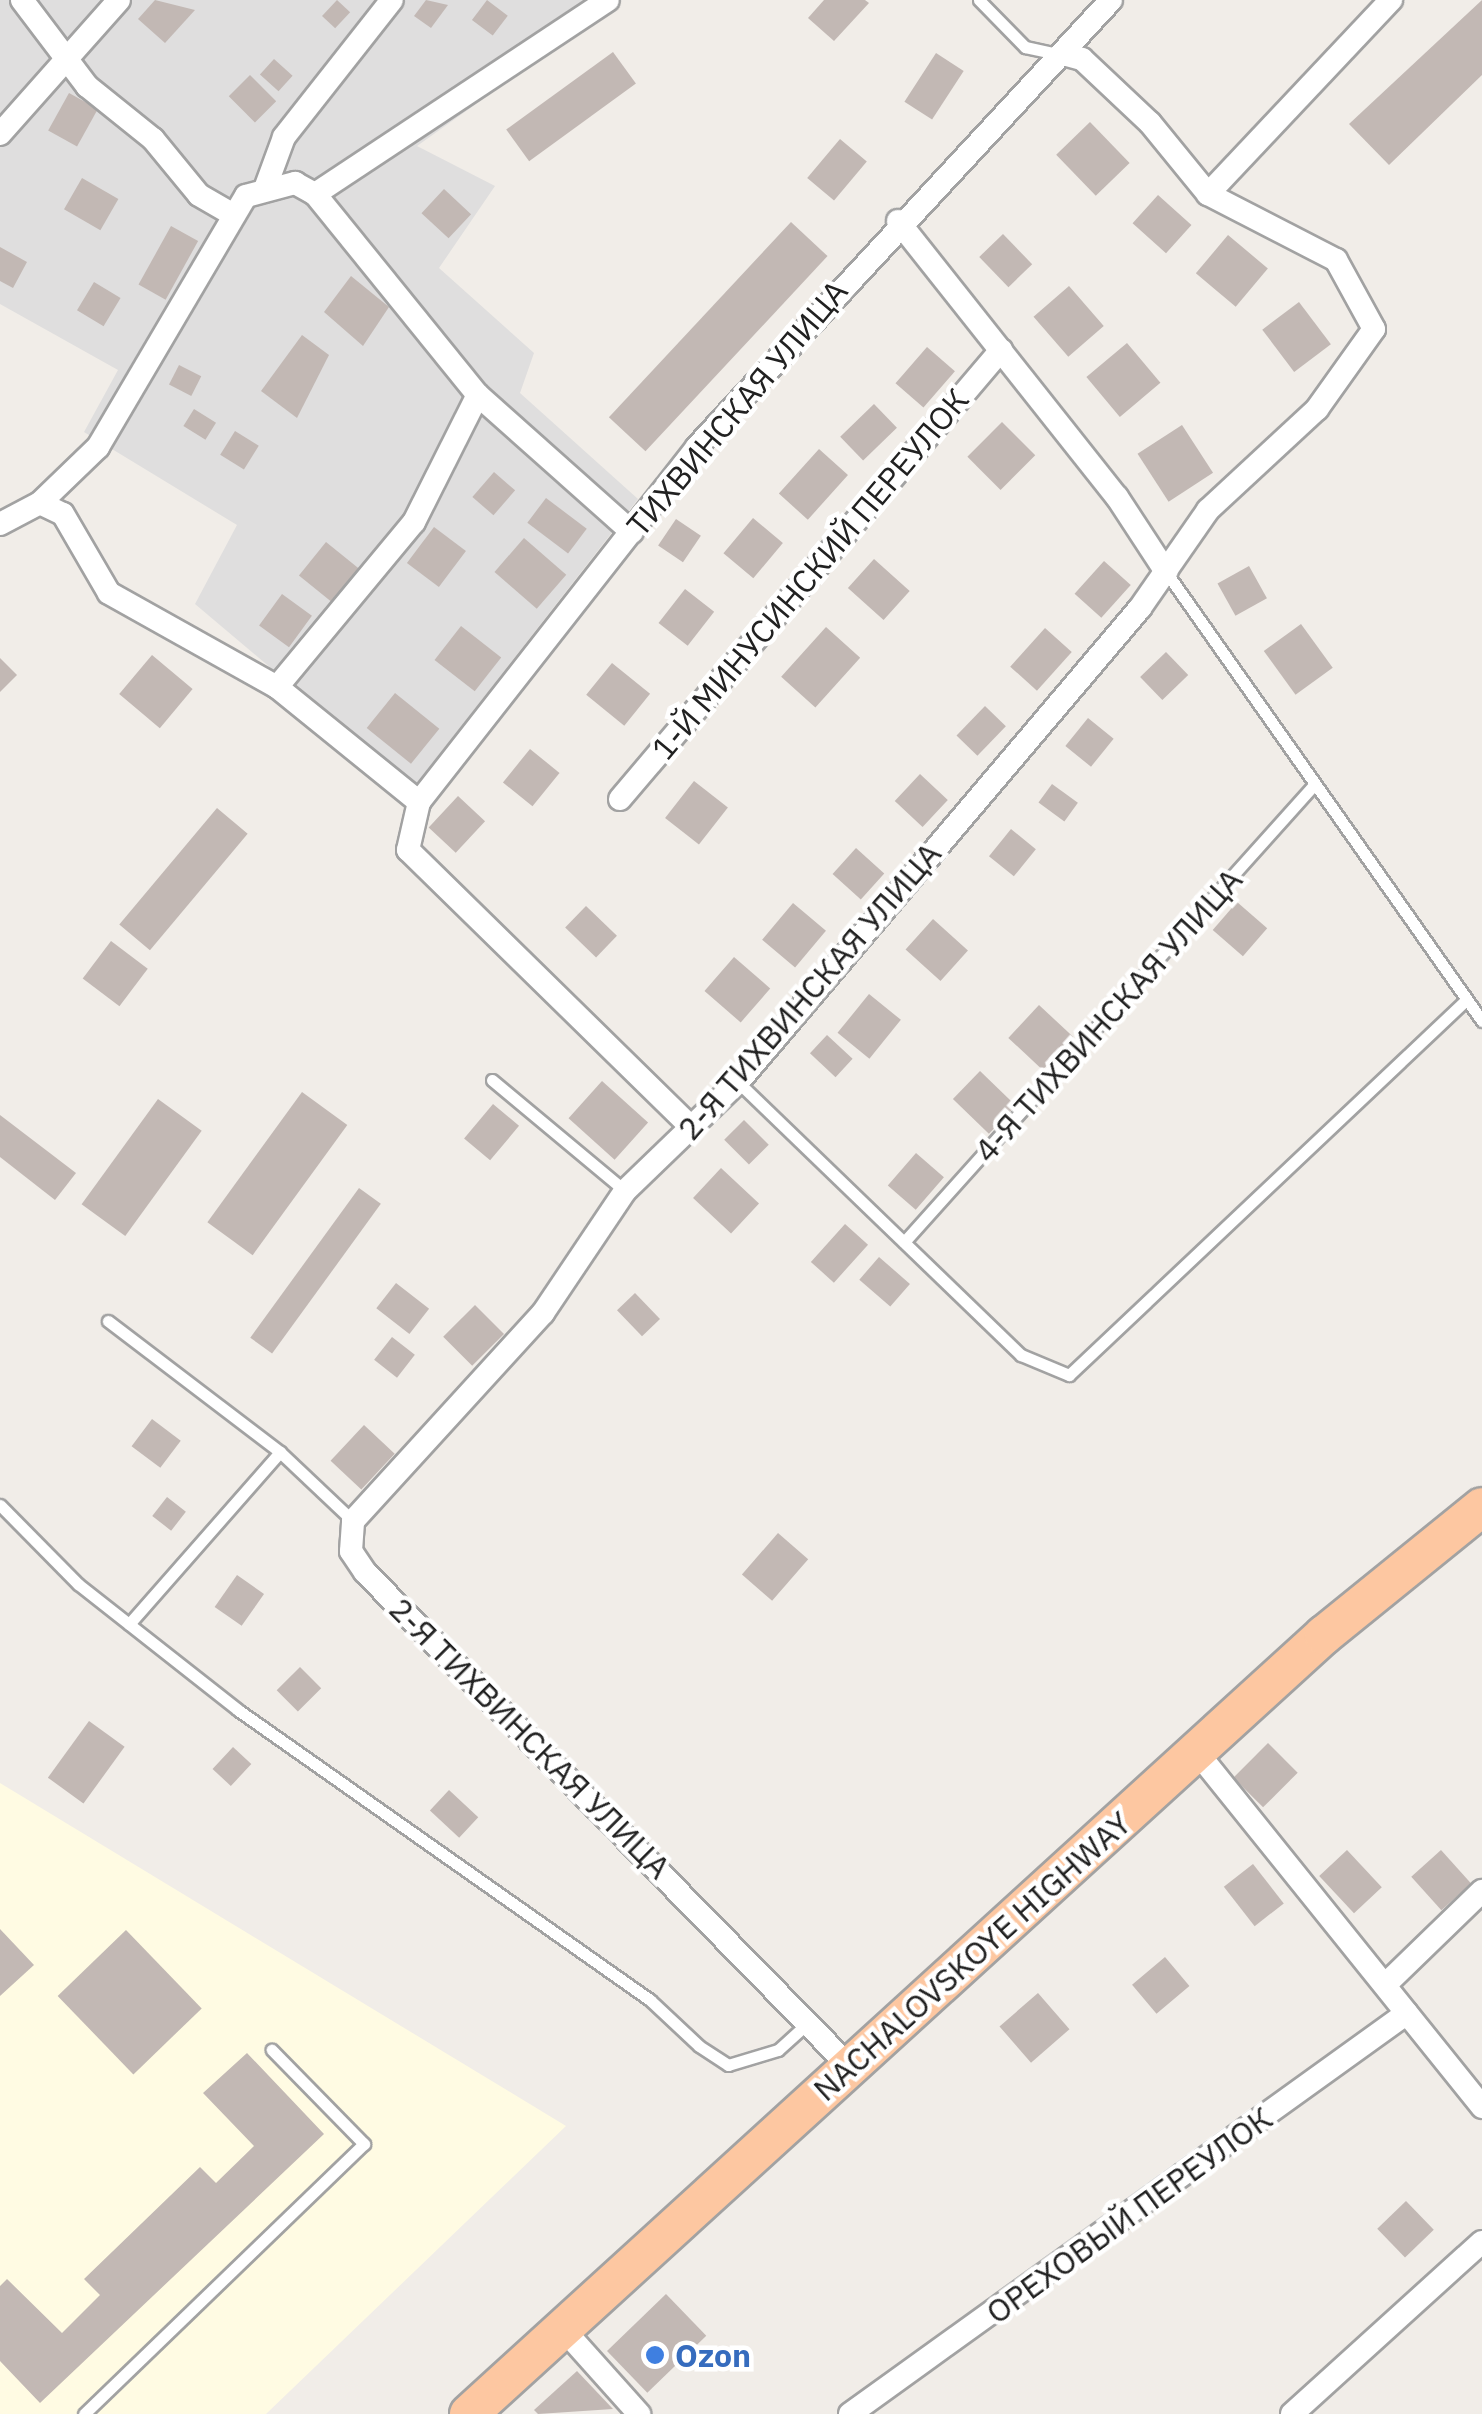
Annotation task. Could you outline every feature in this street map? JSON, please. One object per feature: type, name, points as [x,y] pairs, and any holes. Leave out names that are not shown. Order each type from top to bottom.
[{"type":"main road","name":"NACHALOVSKOYE HIGHWAY","points":[[469,2414],[1196,1750],[1482,1508]]},
{"type":"street","points":[[22,0],[68,59],[200,196],[232,214]]},
{"type":"street","points":[[0,134],[119,0]]},
{"type":"street","points":[[0,524],[40,503],[98,446],[232,214],[266,186],[284,137],[392,0]]},
{"type":"street","points":[[315,194],[608,0]]},
{"type":"street","name":"ТИХВИНСКАЯ УЛИЦА","points":[[692,1127],[408,850],[419,802],[632,532],[898,221],[1111,0]]},
{"type":"street","points":[[1063,54],[1082,60],[1150,123],[1208,194],[1392,0]]},
{"type":"street","points":[[266,186],[294,183],[315,194],[401,289],[478,395],[632,532]]},
{"type":"street","name":"2-Я ТИХВИНСКАЯ УЛИЦА","points":[[850,2067],[811,2020],[364,1572],[351,1551],[353,1522],[543,1313],[625,1191],[738,1082],[1166,572],[1208,510],[1317,409],[1374,329],[1336,260],[1208,194]]},
{"type":"street","points":[[898,221],[1001,350],[1166,572]]},
{"type":"street","name":"1-Й МИНУСИНСКИЙ ПЕРЕУЛОК","points":[[620,799],[1001,350]]},
{"type":"street","points":[[277,687],[414,522],[478,395]]},
{"type":"street","points":[[40,503],[63,514],[110,593],[277,687],[419,802]]},
{"type":"street","points":[[1196,1750],[1482,2108]]},
{"type":"street","points":[[1386,1984],[1482,1891]]},
{"type":"street","name":"ОРЕХОВЫЙ ПЕРЕУЛОК","points":[[850,2414],[1407,2014]]},
{"type":"street","points":[[1292,2414],[1482,2242]]},
{"type":"street","points":[[564,2330],[640,2414]]},
{"type":"lane","points":[[978,0],[1025,47],[1063,54]]},
{"type":"lane","points":[[1166,572],[1312,787],[1482,1021]]},
{"type":"lane","name":"4-Я ТИХВИНСКАЯ УЛИЦА","points":[[904,1242],[1312,787]]},
{"type":"lane","points":[[738,1082],[1021,1355],[1070,1376],[1466,1000]]},
{"type":"lane","points":[[492,1080],[625,1191]]},
{"type":"lane","points":[[108,1322],[280,1452],[353,1522]]},
{"type":"lane","points":[[129,1624],[280,1452]]},
{"type":"lane","points":[[0,1505],[129,1624],[728,2065],[778,2050],[811,2020]]},
{"type":"lane","points":[[84,2414],[364,2144],[272,2050]]},
{"type":"shaded area","points":[[0,0],[622,0],[417,146],[495,186],[439,268],[534,353],[520,393],[638,499],[413,788],[195,604],[237,525],[84,432],[118,370],[0,304]]},
{"type":"shaded area","points":[[0,1783],[566,2126],[266,2414],[0,2414]]},
{"type":"building","points":[[155,0],[195,10],[165,43],[138,19]]},
{"type":"building","points":[[337,0],[350,12],[335,28],[322,16]]},
{"type":"building","points":[[426,0],[448,5],[431,28],[414,16]]},
{"type":"building","points":[[487,0],[508,16],[493,36],[472,20]]},
{"type":"building","points":[[824,0],[869,3],[834,41],[808,18]]},
{"type":"building","points":[[1482,0],[1482,75],[1389,165],[1349,124]]},
{"type":"building","points":[[613,52],[636,84],[529,161],[506,130]]},
{"type":"building","points":[[936,53],[964,71],[932,120],[904,102]]},
{"type":"building","points":[[274,59],[293,76],[279,91],[260,75]]},
{"type":"building","points":[[250,75],[276,101],[255,122],[229,96]]},
{"type":"building","points":[[69,93],[98,109],[77,147],[48,131]]},
{"type":"building","points":[[1090,122],[1130,163],[1096,196],[1056,155]]},
{"type":"building","points":[[840,139],[867,161],[834,201],[807,178]]},
{"type":"building","points":[[82,178],[118,199],[100,230],[64,209]]},
{"type":"building","points":[[444,189],[471,214],[449,238],[421,213]]},
{"type":"building","points":[[1158,195],[1191,225],[1166,253],[1133,223]]},
{"type":"building","points":[[791,222],[828,256],[645,451],[609,417]]},
{"type":"building","points":[[171,226],[198,241],[166,300],[139,285]]},
{"type":"building","points":[[1003,234],[1032,264],[1008,287],[979,257]]},
{"type":"building","points":[[1228,235],[1268,268],[1236,307],[1196,273]]},
{"type":"building","points":[[0,247],[27,262],[13,288],[0,281]]},
{"type":"building","points":[[351,276],[389,307],[363,346],[324,312]]},
{"type":"building","points":[[94,282],[121,298],[104,326],[77,310]]},
{"type":"building","points":[[1069,286],[1104,326],[1068,357],[1034,317]]},
{"type":"building","points":[[1299,302],[1331,344],[1294,372],[1262,330]]},
{"type":"building","points":[[302,335],[329,355],[297,418],[261,391]]},
{"type":"building","points":[[1127,343],[1160,383],[1120,417],[1086,377]]},
{"type":"building","points":[[927,347],[955,371],[923,408],[896,383]]},
{"type":"building","points":[[179,365],[201,376],[191,396],[169,385]]},
{"type":"building","points":[[874,404],[897,428],[863,460],[840,437]]},
{"type":"building","points":[[194,409],[216,423],[205,440],[183,426]]},
{"type":"building","points":[[1002,422],[1035,455],[1001,490],[967,457]]},
{"type":"building","points":[[1182,425],[1213,473],[1169,502],[1138,454]]},
{"type":"building","points":[[235,431],[259,446],[244,470],[220,455]]},
{"type":"building","points":[[819,449],[848,475],[808,520],[779,494]]},
{"type":"building","points":[[494,472],[515,490],[493,515],[472,497]]},
{"type":"building","points":[[546,498],[587,529],[568,553],[527,523]]},
{"type":"building","points":[[753,518],[783,543],[753,578],[723,553]]},
{"type":"building","points":[[676,519],[701,536],[683,562],[658,546]]},
{"type":"building","points":[[434,527],[466,551],[439,587],[407,563]]},
{"type":"building","points":[[524,538],[566,575],[537,609],[494,572]]},
{"type":"building","points":[[326,542],[359,569],[332,602],[299,575]]},
{"type":"building","points":[[874,559],[910,591],[884,620],[848,588]]},
{"type":"building","points":[[1104,561],[1131,585],[1101,618],[1075,594]]},
{"type":"building","points":[[1249,566],[1267,598],[1235,616],[1218,583]]},
{"type":"building","points":[[685,589],[714,612],[688,646],[659,623]]},
{"type":"building","points":[[282,594],[312,616],[289,647],[259,626]]},
{"type":"building","points":[[1301,624],[1333,668],[1296,695],[1264,651]]},
{"type":"building","points":[[461,626],[501,657],[475,691],[435,660]]},
{"type":"building","points":[[826,627],[860,658],[815,708],[781,677]]},
{"type":"building","points":[[1045,628],[1072,652],[1037,691],[1010,667]]},
{"type":"building","points":[[1166,652],[1188,675],[1162,700],[1140,677]]},
{"type":"building","points":[[152,655],[193,689],[160,728],[119,694]]},
{"type":"building","points":[[0,658],[17,675],[0,692]]},
{"type":"building","points":[[612,663],[650,694],[624,726],[586,695]]},
{"type":"building","points":[[395,693],[439,729],[411,764],[367,728]]},
{"type":"building","points":[[985,706],[1006,726],[977,756],[957,735]]},
{"type":"building","points":[[1088,718],[1114,739],[1091,767],[1065,746]]},
{"type":"building","points":[[530,749],[560,773],[532,806],[503,782]]},
{"type":"building","points":[[920,774],[948,800],[923,827],[895,801]]},
{"type":"building","points":[[694,781],[728,807],[699,845],[665,818]]},
{"type":"building","points":[[1052,784],[1078,803],[1064,821],[1038,803]]},
{"type":"building","points":[[458,796],[485,821],[456,853],[429,827]]},
{"type":"building","points":[[217,808],[248,834],[150,950],[119,924]]},
{"type":"building","points":[[1011,829],[1036,849],[1014,876],[989,856]]},
{"type":"building","points":[[856,848],[884,873],[861,899],[833,874]]},
{"type":"building","points":[[1237,902],[1267,928],[1243,956],[1213,930]]},
{"type":"building","points":[[793,903],[826,931],[795,967],[762,940]]},
{"type":"building","points":[[586,906],[617,936],[596,957],[565,928]]},
{"type":"building","points":[[933,919],[968,950],[940,981],[906,949]]},
{"type":"building","points":[[111,941],[148,969],[119,1006],[83,979]]},
{"type":"building","points":[[734,957],[770,988],[741,1022],[704,991]]},
{"type":"building","points":[[869,994],[901,1020],[869,1059],[838,1033]]},
{"type":"building","points":[[1039,1005],[1073,1037],[1043,1070],[1008,1038]]},
{"type":"building","points":[[827,1035],[853,1059],[836,1077],[810,1053]]},
{"type":"building","points":[[980,1071],[1016,1106],[989,1134],[953,1099]]},
{"type":"building","points":[[602,1081],[648,1122],[615,1160],[569,1118]]},
{"type":"building","points":[[302,1092],[347,1125],[253,1255],[207,1222]]},
{"type":"building","points":[[158,1099],[202,1131],[125,1236],[82,1204]]},
{"type":"building","points":[[493,1104],[519,1126],[490,1160],[464,1138]]},
{"type":"building","points":[[0,1115],[76,1173],[55,1200],[0,1157]]},
{"type":"building","points":[[744,1120],[769,1145],[749,1165],[724,1140]]},
{"type":"building","points":[[916,1153],[944,1177],[916,1210],[888,1185]]},
{"type":"building","points":[[721,1168],[759,1203],[731,1233],[693,1198]]},
{"type":"building","points":[[359,1188],[381,1204],[272,1354],[250,1338]]},
{"type":"building","points":[[845,1224],[868,1245],[834,1283],[811,1262]]},
{"type":"building","points":[[879,1257],[910,1284],[890,1307],[859,1280]]},
{"type":"building","points":[[396,1283],[429,1309],[409,1334],[376,1308]]},
{"type":"building","points":[[635,1293],[660,1319],[642,1336],[617,1310]]},
{"type":"building","points":[[475,1305],[504,1334],[472,1366],[443,1337]]},
{"type":"building","points":[[392,1337],[415,1355],[397,1378],[374,1360]]},
{"type":"building","points":[[152,1419],[181,1441],[160,1468],[132,1446]]},
{"type":"building","points":[[364,1425],[395,1454],[361,1489],[331,1461]]},
{"type":"building","points":[[167,1497],[186,1512],[171,1531],[152,1516]]},
{"type":"building","points":[[778,1533],[808,1559],[772,1601],[742,1575]]},
{"type":"building","points":[[237,1575],[264,1594],[242,1626],[215,1607]]},
{"type":"building","points":[[300,1667],[321,1688],[298,1712],[277,1690]]},
{"type":"building","points":[[89,1721],[125,1747],[83,1803],[48,1778]]},
{"type":"building","points":[[1268,1743],[1298,1773],[1263,1807],[1233,1778]]},
{"type":"building","points":[[233,1747],[251,1764],[231,1786],[213,1769]]},
{"type":"building","points":[[449,1790],[478,1817],[459,1838],[430,1810]]},
{"type":"building","points":[[1347,1850],[1382,1887],[1354,1913],[1319,1876]]},
{"type":"building","points":[[1441,1850],[1471,1883],[1441,1910],[1411,1877]]},
{"type":"building","points":[[1253,1864],[1284,1903],[1255,1926],[1224,1887]]},
{"type":"building","points":[[0,1929],[34,1965],[0,1996]]},
{"type":"building","points":[[126,1930],[202,2008],[133,2074],[58,1996]]},
{"type":"building","points":[[1165,1957],[1189,1986],[1156,2014],[1132,1985]]},
{"type":"building","points":[[1038,1993],[1069,2029],[1031,2063],[1000,2026]]},
{"type":"building","points":[[247,2053],[324,2134],[40,2403],[0,2361],[0,2286],[7,2279],[62,2333],[100,2295],[84,2279],[200,2167],[216,2183],[254,2146],[203,2093]]},
{"type":"building","points":[[1406,2201],[1434,2230],[1405,2258],[1377,2229]]},
{"type":"building","points":[[666,2294],[706,2336],[647,2393],[607,2351]]},
{"type":"building","points":[[577,2371],[613,2409],[538,2414],[534,2410]]},
{"type":"place","name":"Ozon","points":[[655,2355]]}]
